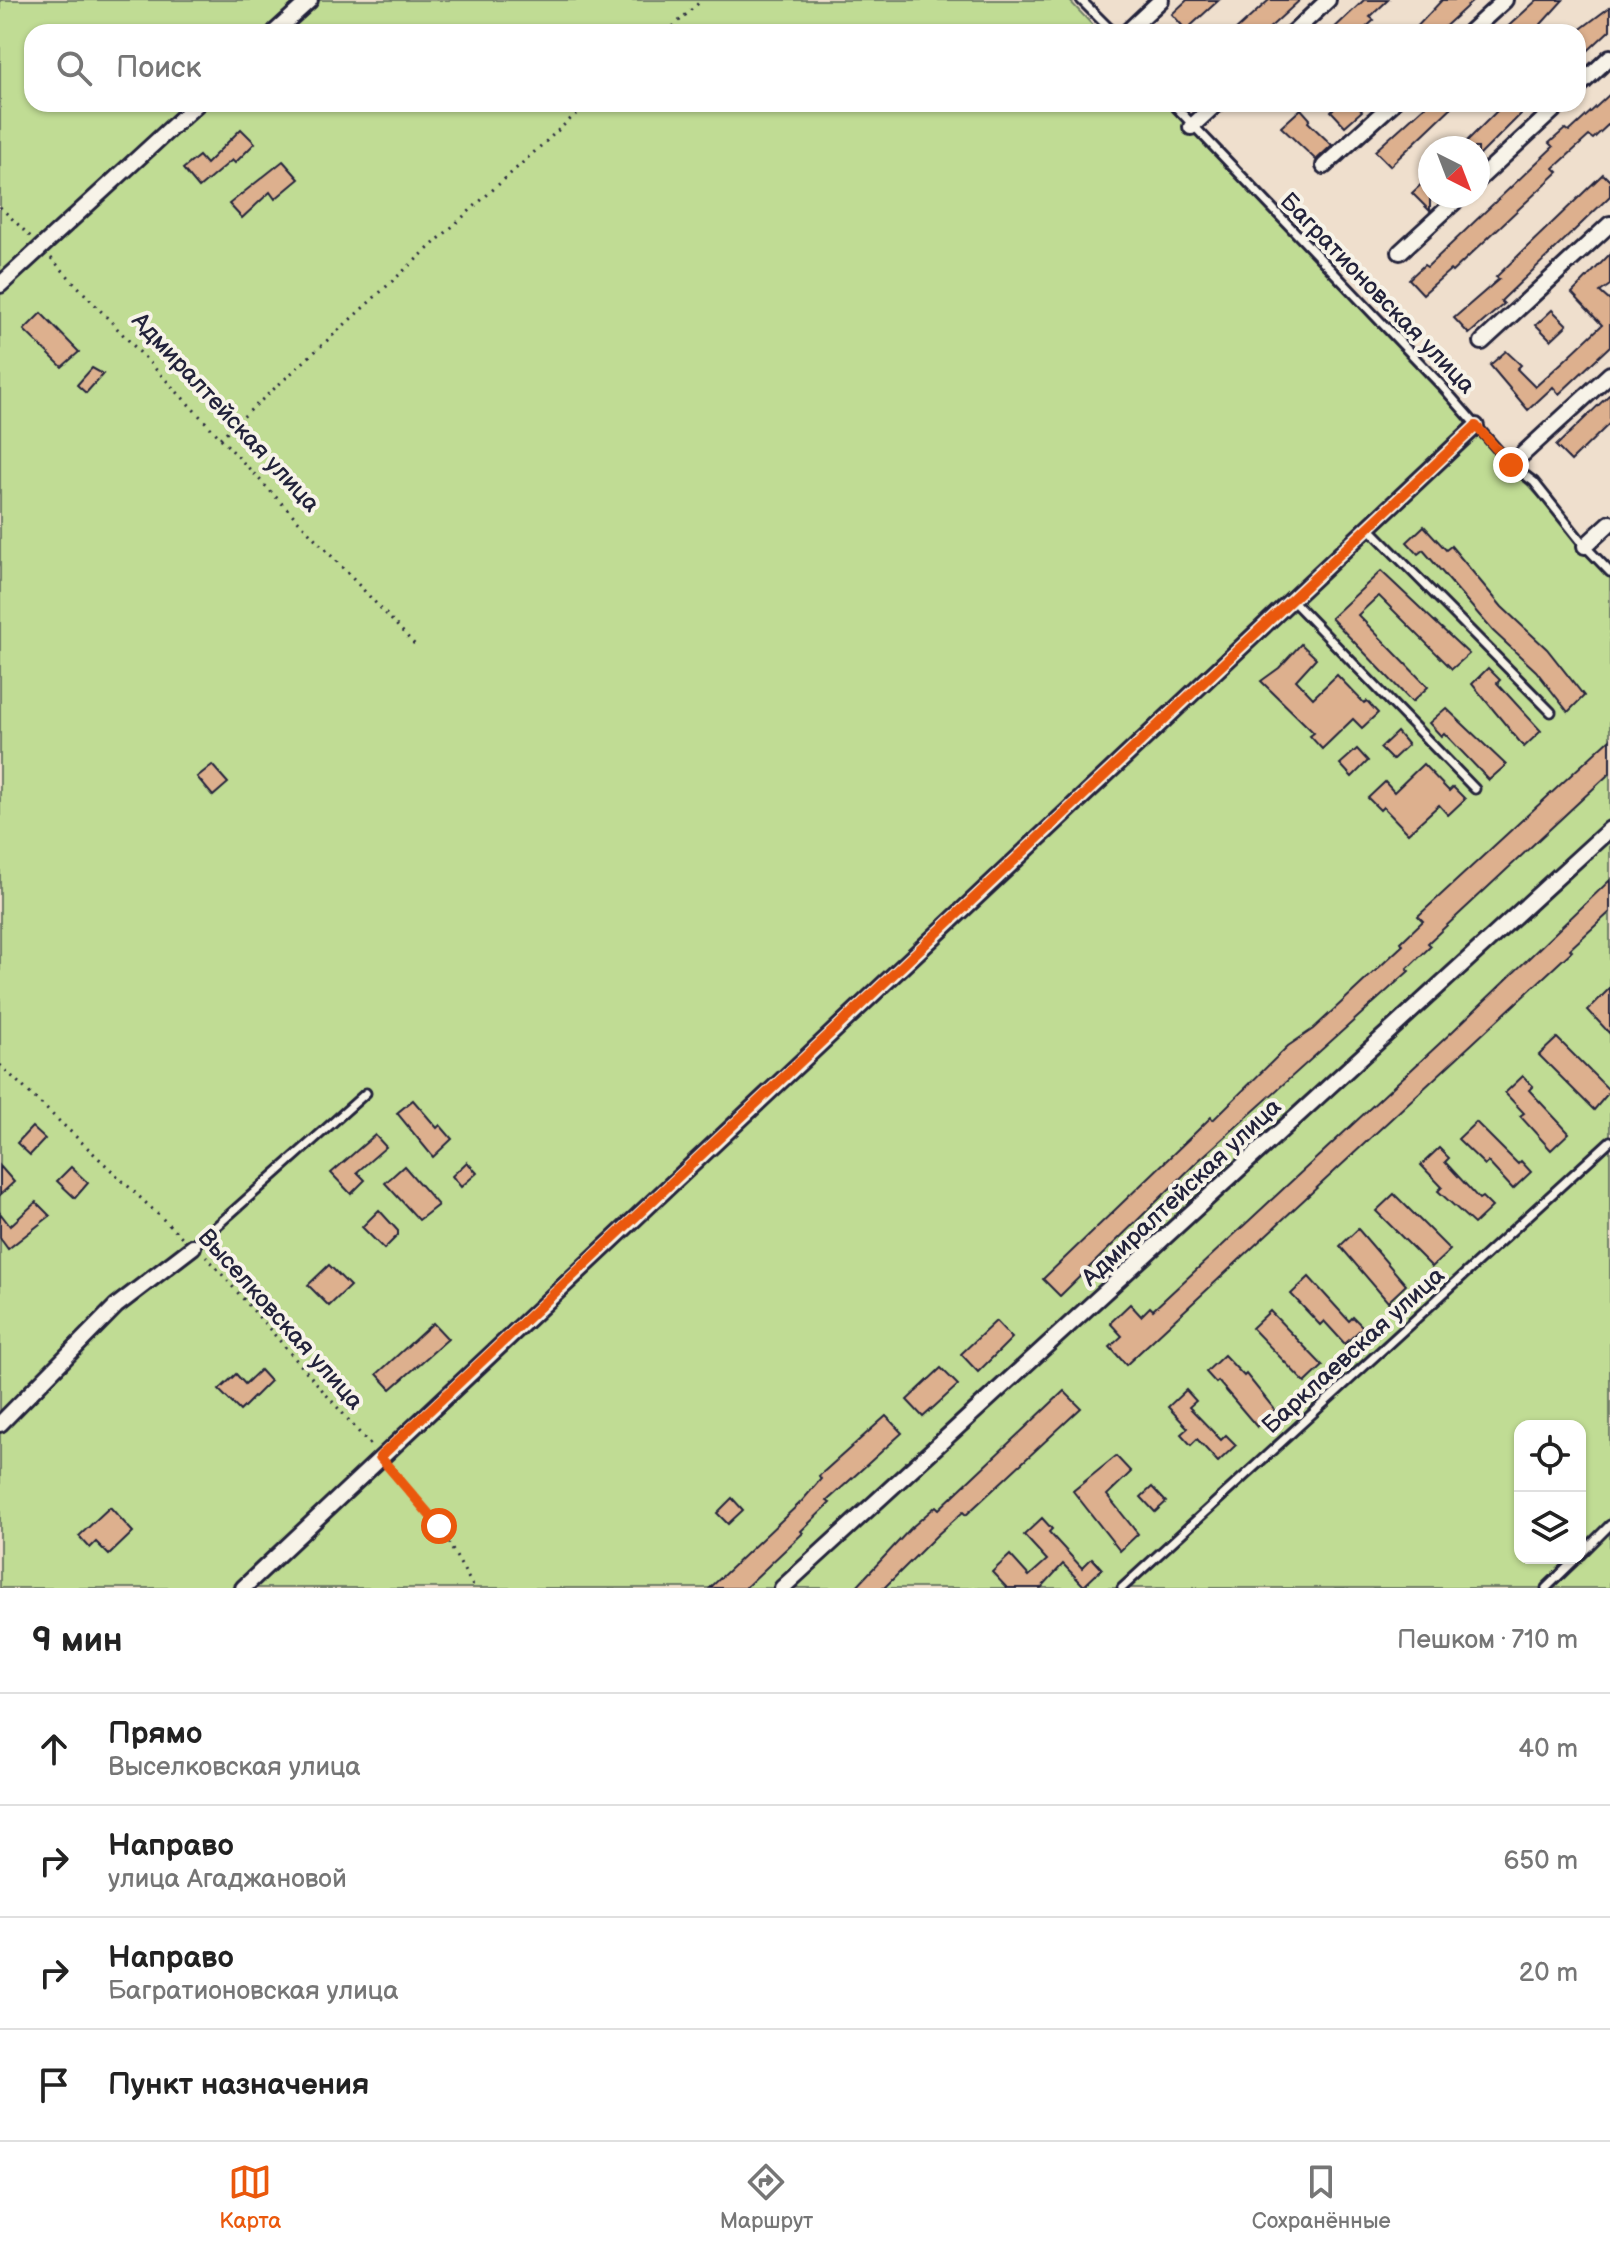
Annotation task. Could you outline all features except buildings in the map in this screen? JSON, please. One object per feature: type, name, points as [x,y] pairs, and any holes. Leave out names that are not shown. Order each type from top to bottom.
[{"type":"street","points":[[284,24],[310,0]]},
{"type":"street","points":[[1136,24],[1161,0]]},
{"type":"street","points":[[1302,24],[1328,0]]},
{"type":"street","points":[[1479,24],[1505,0]]},
{"type":"street","points":[[1586,80],[1610,57]]},
{"type":"street","points":[[0,285],[188,112]]},
{"type":"street","points":[[1191,127],[1207,112]]},
{"type":"street","points":[[1324,166],[1383,112]]},
{"type":"street","points":[[1490,169],[1551,112]]},
{"type":"street","points":[[1400,252],[1448,208]]},
{"type":"street","points":[[1482,342],[1610,224]]},
{"type":"street","points":[[1511,465],[1610,374]]},
{"type":"street","points":[[243,1588],[1476,426]]},
{"type":"street","points":[[1585,546],[1610,523]]},
{"type":"street","name":"Адмиралтейская улица","points":[[782,1588],[1610,829]]},
{"type":"street","points":[[0,1424],[116,1306],[193,1247]]},
{"type":"lane","points":[[1081,0],[1105,24]]},
{"type":"lane","name":"Багратионовская улица","points":[[1179,112],[1441,385],[1511,465],[1534,482],[1610,572]]},
{"type":"lane","points":[[1368,527],[1551,712]]},
{"type":"lane","points":[[1291,599],[1475,789]]},
{"type":"lane","points":[[193,1247],[366,1093]]},
{"type":"lane","name":"Барклаевская улица","points":[[1122,1588],[1610,1141]]},
{"type":"lane","points":[[1586,1548],[1610,1525]]},
{"type":"lane","points":[[1546,1588],[1570,1564]]},
{"type":"path","points":[[676,24],[702,0]]},
{"type":"path","points":[[220,438],[578,112]]},
{"type":"path","name":"Адмиралтейская улица","points":[[0,207],[418,648]]},
{"type":"path","name":"Выселковская улица","points":[[0,1065],[208,1258],[439,1526],[474,1588]]},
{"type":"green space","points":[[0,0],[1069,0],[1092,24],[24,24],[24,112],[1175,112],[1610,572],[1610,1588],[0,1588]]},
{"type":"route","points":[[439,1526],[380,1457],[1476,426],[1511,465]]}]
